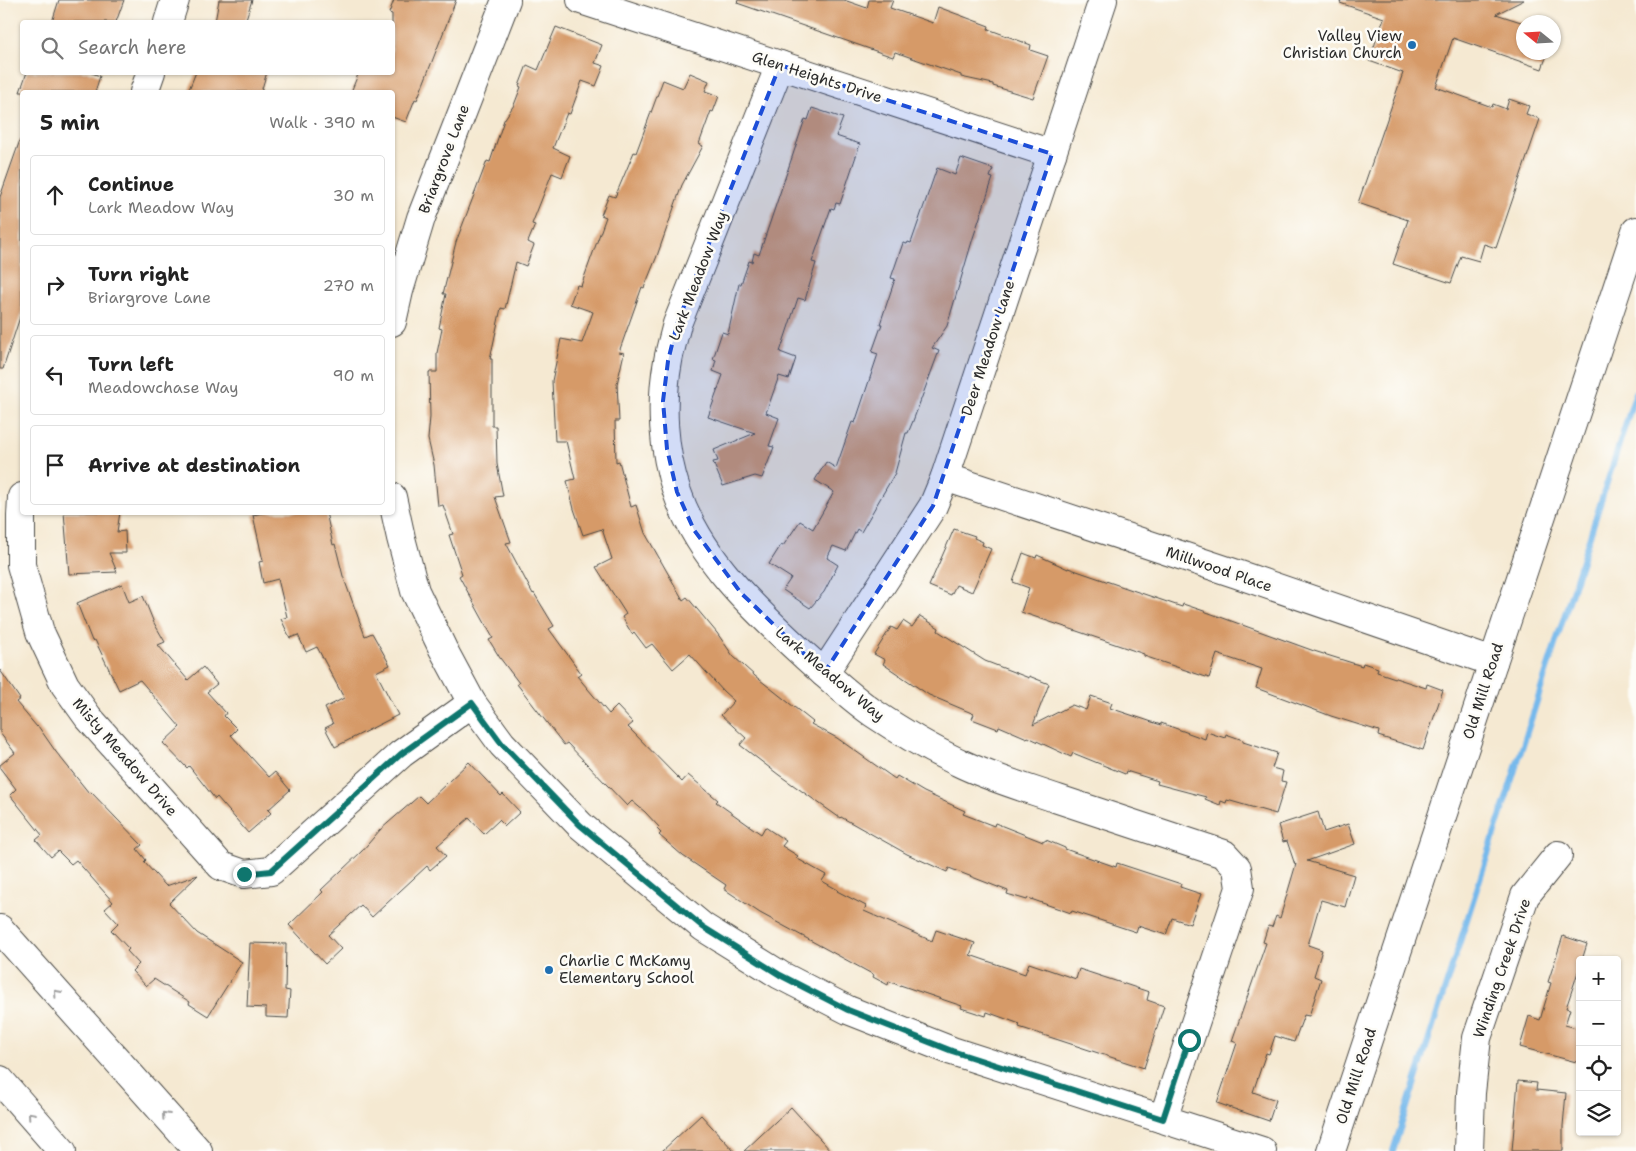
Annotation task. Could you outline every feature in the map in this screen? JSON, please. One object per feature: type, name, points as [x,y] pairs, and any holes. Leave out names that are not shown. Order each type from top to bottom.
[{"type":"main road","points":[[169,20],[175,0]]},
{"type":"main road","name":"Briargrove Lane","points":[[395,309],[421,218],[506,0]]},
{"type":"main road","name":"Glen Heights Drive","points":[[582,0],[1052,154]]},
{"type":"main road","name":"Deer Meadow Lane","points":[[824,673],[933,506],[945,478],[1103,0]]},
{"type":"main road","name":"Lark Meadow Way","points":[[780,66],[678,324],[668,361],[663,402],[667,449],[677,492],[698,537],[741,593],[770,624],[871,712],[914,739],[960,764],[1019,786],[1224,854],[1238,868],[1240,888],[1163,1119]]},
{"type":"main road","points":[[145,90],[150,75]]},
{"type":"main road","name":"Old Mill Road","points":[[1331,1151],[1493,662],[1625,301],[1636,231]]},
{"type":"main road","name":"Millwood Place","points":[[945,478],[1237,574],[1493,662]]},
{"type":"main road","points":[[395,510],[415,591],[472,703],[502,744],[580,825],[703,927],[780,975],[848,1010],[952,1051],[1262,1151]]},
{"type":"main road","name":"Misty Meadow Drive","points":[[21,515],[21,565],[40,632],[65,685],[88,717],[221,866],[244,874],[271,871],[401,754],[472,703]]},
{"type":"main road","name":"Winding Creek Drive","points":[[1469,1151],[1471,1093],[1477,1038],[1524,896],[1558,855]]},
{"type":"main road","points":[[0,929],[198,1151]]},
{"type":"main road","points":[[0,1080],[62,1151]]},
{"type":"highlighted area","points":[[780,65],[1052,154],[933,506],[824,673],[741,593],[694,530],[677,492],[667,449],[663,401],[668,361],[677,324]]},
{"type":"building","points":[[59,0],[124,0],[117,20],[53,20]]},
{"type":"building","points":[[219,0],[252,0],[246,20],[215,20]]},
{"type":"building","points":[[394,0],[456,0],[417,100],[415,99],[406,122],[395,118],[395,90],[352,90],[358,75],[395,75],[395,20],[392,20],[392,14],[389,13]]},
{"type":"building","points":[[738,0],[844,0],[867,8],[869,0],[893,0],[890,8],[933,23],[938,7],[989,26],[988,29],[1031,45],[1030,50],[1048,56],[1033,98],[993,86],[993,84],[961,77],[961,75],[895,52],[893,57],[737,3]]},
{"type":"building","points":[[1341,0],[1524,0],[1496,14],[1516,20],[1516,60],[1453,38],[1436,87],[1492,107],[1493,104],[1506,109],[1509,99],[1529,106],[1526,114],[1540,119],[1496,248],[1484,244],[1479,261],[1461,256],[1451,283],[1393,264],[1408,220],[1358,203],[1403,73],[1369,61],[1384,18],[1340,3]]},
{"type":"building","points":[[556,27],[602,45],[595,63],[604,66],[596,86],[582,81],[570,114],[567,113],[553,148],[570,156],[562,177],[552,173],[532,224],[535,225],[528,242],[534,245],[526,266],[516,262],[505,309],[501,308],[490,359],[492,359],[492,426],[496,426],[497,464],[503,496],[495,497],[511,542],[506,543],[533,594],[554,626],[549,629],[581,673],[577,676],[609,714],[617,706],[633,723],[628,727],[682,782],[688,775],[718,800],[716,802],[761,834],[765,827],[786,841],[782,846],[798,856],[796,858],[826,875],[822,881],[866,906],[864,911],[932,941],[936,930],[975,943],[970,955],[1025,974],[1029,963],[1076,979],[1079,969],[1149,992],[1147,1000],[1164,1006],[1144,1068],[1019,1027],[1020,1024],[987,1012],[986,1016],[889,981],[888,985],[873,977],[874,975],[760,913],[724,889],[726,885],[683,856],[659,835],[661,833],[657,829],[659,827],[645,812],[632,801],[627,806],[567,743],[564,745],[517,684],[519,683],[489,640],[493,638],[459,576],[462,574],[449,535],[453,534],[443,505],[438,506],[434,465],[428,439],[430,417],[429,372],[437,372],[437,353],[442,329],[439,328],[446,294],[443,294],[456,242],[487,161],[490,162],[504,120],[514,105],[527,65],[538,70]]},
{"type":"building","points":[[1516,60],[1545,60],[1542,69]]},
{"type":"building","points":[[690,73],[709,81],[705,91],[719,96],[713,112],[711,111],[699,144],[703,146],[682,185],[657,256],[644,288],[642,287],[619,352],[624,353],[617,384],[619,421],[615,421],[616,462],[619,461],[631,507],[636,505],[645,533],[683,600],[687,597],[717,633],[733,656],[813,722],[811,724],[837,738],[895,779],[897,776],[924,792],[965,811],[963,814],[994,826],[995,823],[1116,867],[1117,863],[1181,884],[1180,887],[1201,894],[1190,924],[1172,918],[1166,935],[1138,926],[1136,932],[1028,898],[1027,900],[1007,894],[1008,891],[949,868],[947,872],[907,854],[840,818],[740,745],[746,738],[721,715],[734,701],[690,654],[673,669],[652,644],[646,648],[634,632],[632,634],[622,617],[626,614],[596,567],[612,559],[602,529],[583,535],[574,509],[567,481],[575,479],[566,441],[555,441],[552,381],[561,339],[582,343],[593,312],[570,304],[577,285],[581,286],[606,217],[601,215],[609,195],[615,197],[634,152],[636,153],[663,80],[683,88]]},
{"type":"building","points":[[26,75],[100,76],[96,90],[21,90]]},
{"type":"building","points":[[195,75],[266,75],[262,90],[189,90]]},
{"type":"building","points":[[812,108],[843,118],[836,136],[860,144],[840,204],[836,203],[834,209],[831,208],[812,262],[816,263],[805,300],[798,298],[780,352],[796,358],[789,379],[779,376],[766,413],[779,418],[769,446],[774,447],[762,478],[755,476],[723,486],[713,462],[718,461],[714,450],[755,433],[708,417],[723,375],[713,371],[716,360],[713,359],[722,332],[728,334],[739,284],[741,284],[749,261],[752,262],[754,253],[759,255],[805,119],[808,120]]},
{"type":"building","points":[[20,140],[20,317],[3,369],[0,369],[0,197]]},
{"type":"building","points":[[961,158],[993,169],[990,177],[993,178],[947,326],[932,348],[939,351],[913,421],[908,433],[906,433],[895,473],[861,532],[857,529],[846,551],[833,546],[827,558],[838,565],[824,592],[810,608],[783,590],[791,578],[769,564],[800,521],[813,529],[834,492],[815,480],[826,462],[836,468],[852,422],[855,423],[878,354],[872,352],[895,279],[891,278],[903,243],[911,243],[937,168],[955,175]]},
{"type":"building","points":[[64,515],[120,515],[117,532],[125,531],[126,553],[109,553],[117,572],[69,574]]},
{"type":"building","points":[[253,515],[327,515],[333,545],[335,544],[343,576],[365,636],[372,633],[390,665],[376,672],[398,715],[335,747],[325,728],[333,724],[325,708],[344,698],[317,647],[306,652],[298,635],[290,638],[281,619],[287,617],[278,579],[263,583],[259,562],[263,561]]},
{"type":"building","points":[[954,529],[975,536],[974,538],[983,542],[982,545],[991,549],[972,592],[956,585],[951,595],[929,586]]},
{"type":"building","points":[[1023,553],[1036,558],[1037,555],[1068,569],[1182,607],[1183,604],[1201,610],[1314,651],[1362,666],[1363,663],[1378,668],[1377,672],[1426,688],[1427,684],[1443,690],[1423,750],[1378,736],[1379,731],[1331,716],[1256,688],[1262,669],[1217,654],[1209,678],[1021,612],[1029,588],[1013,582]]},
{"type":"building","points":[[122,584],[129,602],[143,596],[154,623],[165,642],[158,645],[188,680],[203,667],[217,684],[207,692],[226,713],[224,716],[237,729],[231,735],[269,777],[275,772],[290,790],[268,810],[271,813],[248,833],[217,797],[215,799],[189,766],[187,768],[163,743],[180,727],[140,680],[119,690],[95,640],[92,641],[77,603]]},
{"type":"building","points":[[920,616],[939,628],[938,631],[985,661],[1049,684],[1033,725],[1072,705],[1086,710],[1091,696],[1112,703],[1110,708],[1161,725],[1161,723],[1205,739],[1207,732],[1225,738],[1226,734],[1243,740],[1243,742],[1277,753],[1272,768],[1283,771],[1281,781],[1286,782],[1276,814],[1227,800],[1226,803],[1221,801],[1220,805],[1205,799],[1206,797],[1157,784],[1158,781],[1126,771],[1125,774],[1073,753],[1071,757],[1028,737],[999,726],[998,729],[972,719],[974,714],[929,695],[883,664],[885,660],[874,654],[891,627],[897,630],[903,621],[912,627]]},
{"type":"building","points":[[0,670],[20,699],[16,702],[38,726],[89,793],[91,792],[142,845],[137,849],[146,860],[144,862],[166,886],[198,875],[169,903],[197,933],[242,962],[208,1016],[154,979],[146,986],[132,971],[139,964],[127,951],[129,949],[111,930],[118,923],[105,909],[113,902],[76,860],[71,864],[58,851],[51,857],[36,840],[42,835],[10,795],[16,789],[0,768],[0,765],[15,753],[0,733]]},
{"type":"building","points":[[469,762],[501,796],[503,794],[520,812],[505,826],[499,820],[484,834],[469,818],[437,846],[446,856],[430,870],[427,866],[372,917],[361,905],[328,935],[341,949],[325,964],[289,925],[323,892],[321,890],[362,851],[380,830],[419,796],[426,803]]},
{"type":"building","points":[[1318,812],[1324,832],[1348,824],[1355,844],[1307,861],[1354,875],[1345,907],[1321,900],[1308,945],[1322,950],[1314,976],[1321,979],[1309,1016],[1304,1015],[1294,1042],[1275,1036],[1269,1054],[1266,1053],[1253,1092],[1276,1100],[1269,1121],[1217,1103],[1237,1043],[1232,1041],[1266,943],[1263,942],[1268,926],[1272,927],[1276,916],[1280,918],[1296,864],[1287,841],[1283,842],[1278,825]]},
{"type":"building","points":[[1563,936],[1587,944],[1583,956],[1576,956],[1576,978],[1566,1008],[1570,1009],[1565,1025],[1576,1028],[1576,1062],[1520,1047],[1529,1016],[1540,1020],[1551,983],[1548,982]]},
{"type":"building","points":[[250,943],[286,944],[285,990],[290,991],[288,1018],[266,1017],[266,1008],[247,1007]]},
{"type":"building","points":[[1518,1081],[1537,1083],[1536,1090],[1566,1093],[1563,1151],[1512,1151]]},
{"type":"building","points":[[791,1107],[831,1151],[744,1151]]},
{"type":"building","points":[[701,1115],[734,1151],[662,1151]]},
{"type":"waterway","points":[[1393,1151],[1636,392]]},
{"type":"place","name":"Valley View Christian Church","points":[[1412,45]]},
{"type":"place","name":"Charlie C McKamy Elementary School","points":[[549,970]]},
{"type":"route","points":[[244,874],[271,871],[401,754],[472,703],[502,744],[550,795],[580,825],[632,870],[703,927],[780,975],[848,1010],[952,1051],[1163,1119],[1189,1040]]}]
